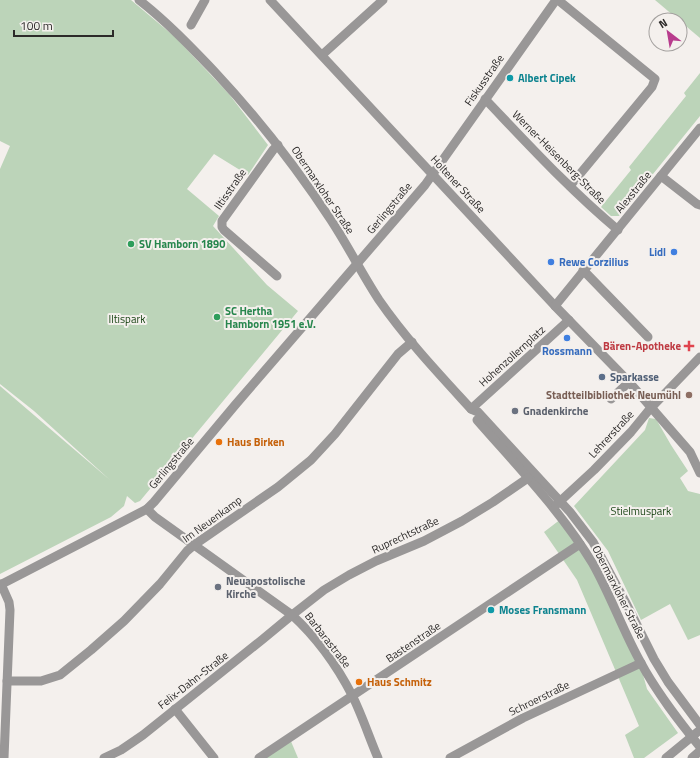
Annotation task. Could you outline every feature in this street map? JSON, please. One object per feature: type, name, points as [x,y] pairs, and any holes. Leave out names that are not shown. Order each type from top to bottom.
[{"type":"street","name":"Obermarxloher Straße","points":[[139,0],[180,36],[200,56],[278,145],[332,222],[380,300],[412,342],[471,409],[473,416],[528,478],[557,504],[597,572],[641,663],[668,705],[700,747]]},
{"type":"street","points":[[191,25],[205,0]]},
{"type":"street","name":"Holtener Straße","points":[[270,0],[555,306],[565,324],[630,382],[690,452],[700,473]]},
{"type":"street","points":[[322,55],[383,0]]},
{"type":"street","points":[[557,0],[655,79],[652,87],[570,186]]},
{"type":"street","name":"Fiskusstraße","points":[[432,174],[557,0]]},
{"type":"street","name":"Werner-Heisenberg-Straße","points":[[485,99],[570,186],[618,230]]},
{"type":"street","name":"Alexstraße","points":[[555,306],[700,128]]},
{"type":"street","name":"Iltisstraße","points":[[277,276],[224,230],[222,221],[278,145]]},
{"type":"street","name":"Gerlingstraße","points":[[4,758],[10,610],[9,602],[1,584],[147,509],[432,174]]},
{"type":"street","points":[[661,176],[700,205]]},
{"type":"street","points":[[584,270],[648,337]]},
{"type":"street","name":"Hohenzollernplatz","points":[[471,409],[565,324]]},
{"type":"street","name":"Im Neuenkamp","points":[[7,681],[41,681],[60,675],[91,650],[124,621],[160,584],[187,551],[278,487],[311,460],[335,434],[398,354],[412,342]]},
{"type":"street","name":"Lehrerstraße","points":[[557,504],[620,444],[700,357]]},
{"type":"street","points":[[611,399],[630,382]]},
{"type":"street","name":"Obermarxloher Straße","points":[[471,409],[478,412],[557,504],[593,542],[654,659],[668,682],[700,725]]},
{"type":"street","name":"Ruprechtstraße","points":[[292,615],[320,593],[349,576],[376,562],[431,538],[493,502],[528,478]]},
{"type":"street","name":"Barbarastraße","points":[[147,509],[155,517],[301,623],[328,657],[353,696],[378,758]]},
{"type":"street","name":"Bastenstraße","points":[[259,758],[580,544]]},
{"type":"street","name":"Felix-Dahn-Straße","points":[[104,758],[121,750],[143,735],[263,640],[292,615]]},
{"type":"street","name":"Schroerstraße","points":[[450,758],[523,718],[641,663]]},
{"type":"street","points":[[176,709],[214,758]]},
{"type":"street","points":[[666,758],[700,730]]},
{"type":"street","points":[[692,758],[700,751]]},
{"type":"green space","name":"Iltispark","points":[[0,0],[131,0],[175,37],[229,94],[268,145],[248,175],[214,154],[187,189],[219,216],[213,226],[267,285],[298,311],[140,501],[135,503],[127,496],[124,506],[111,517],[0,574],[0,386],[110,480],[34,411],[0,384],[0,169],[10,146],[0,141]]},
{"type":"green space","points":[[655,0],[700,0],[700,38],[688,28],[688,12],[669,12]]},
{"type":"green space","points":[[700,73],[700,116],[619,216],[611,216],[601,207],[631,170],[629,167],[686,96],[684,93]]},
{"type":"green space","name":"Stielmuspark","points":[[649,418],[656,419],[688,471],[680,478],[688,491],[700,494],[700,635],[688,640],[670,604],[641,620],[608,551],[574,506],[645,430]]},
{"type":"green space","points":[[561,519],[580,546],[640,664],[647,689],[678,733],[644,758],[634,758],[625,735],[639,726],[577,580],[544,532]]},
{"type":"green space","points":[[290,739],[298,758],[262,758]]},
{"type":"place","name":"Albert Cipek","points":[[510,78]]},
{"type":"place","name":"SV Hamborn 1890","points":[[131,244]]},
{"type":"place","name":"Lidl","points":[[674,252]]},
{"type":"place","name":"Rewe Corzilius","points":[[551,262]]},
{"type":"place","name":"SC Hertha Hamborn 1951 e.V.","points":[[217,317]]},
{"type":"place","name":"Rossmann","points":[[567,338]]},
{"type":"place","name":"Bären-Apotheke","points":[[689,346]]},
{"type":"place","name":"Sparkasse","points":[[602,377]]},
{"type":"place","name":"Stadtteilbibliothek Neumühl","points":[[689,395]]},
{"type":"place","name":"Gnadenkirche","points":[[515,411]]},
{"type":"place","name":"Haus Birken","points":[[219,442]]},
{"type":"place","name":"Neuapostolische Kirche","points":[[218,587]]},
{"type":"place","name":"Moses Fransmann","points":[[491,610]]},
{"type":"place","name":"Haus Schmitz","points":[[359,682]]}]
